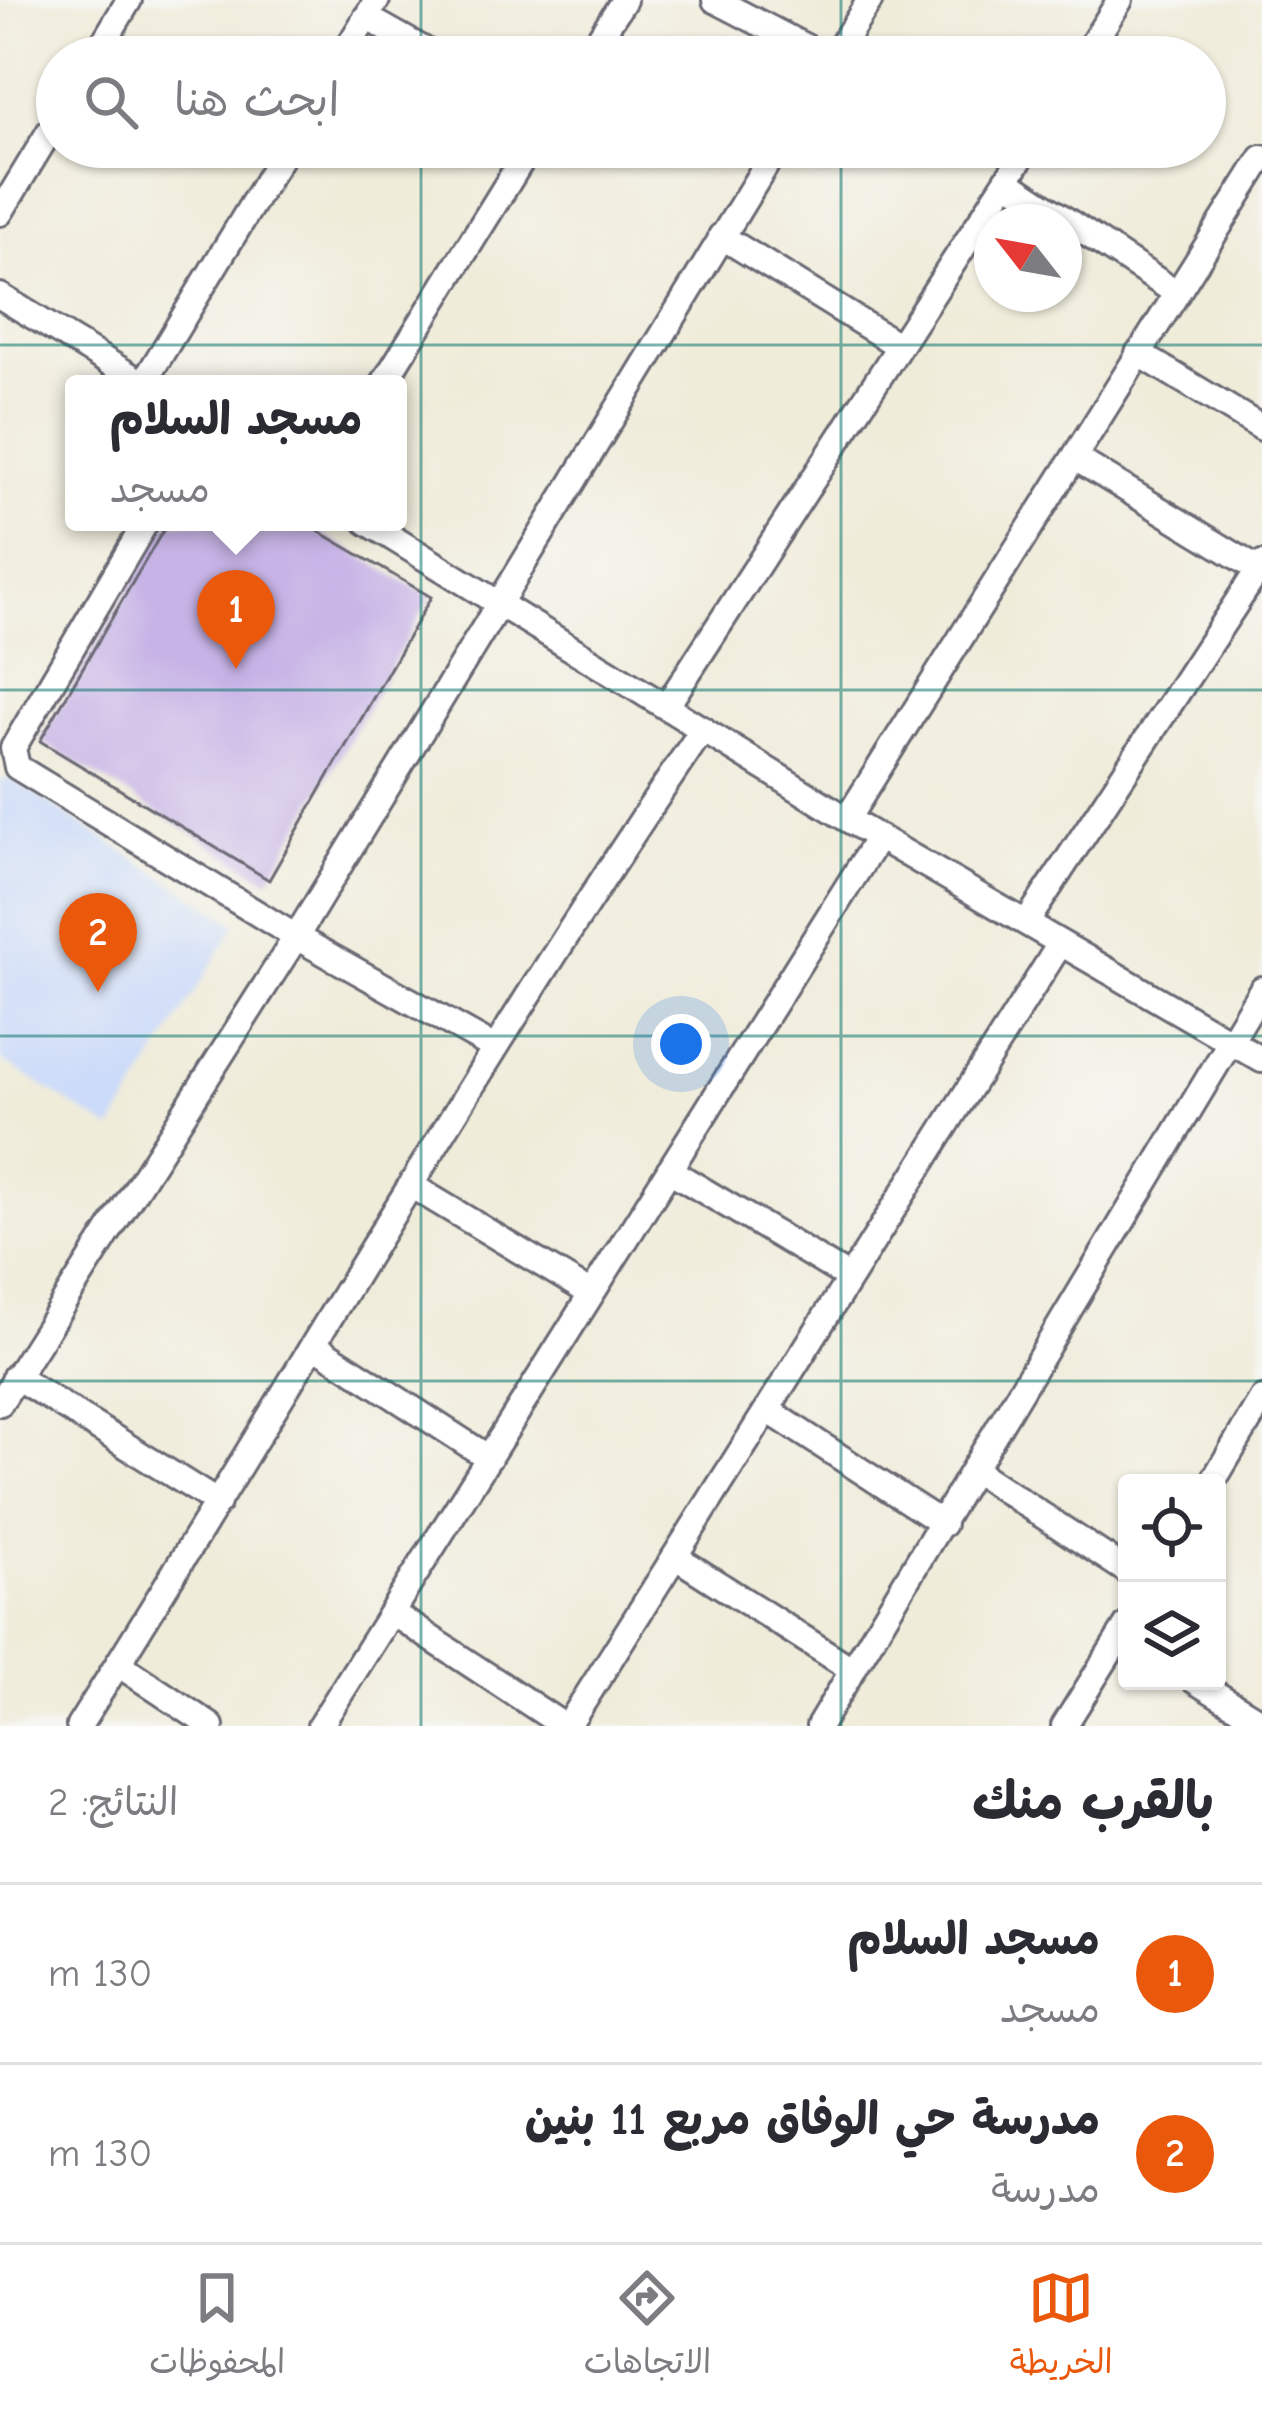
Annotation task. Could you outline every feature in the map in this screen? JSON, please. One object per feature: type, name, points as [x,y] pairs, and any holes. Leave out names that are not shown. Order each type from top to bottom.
[{"type":"street","points":[[107,36],[129,0]]},
{"type":"street","points":[[601,36],[624,0]]},
{"type":"street","points":[[715,0],[784,36]]},
{"type":"street","points":[[847,36],[870,0]]},
{"type":"street","points":[[1097,36],[1120,0]]},
{"type":"street","points":[[355,36],[372,9],[408,36]]},
{"type":"street","points":[[0,213],[36,154]]},
{"type":"street","points":[[847,819],[1262,158]]},
{"type":"street","points":[[149,375],[274,168]]},
{"type":"street","points":[[389,375],[517,168]]},
{"type":"street","points":[[0,1402],[296,937],[764,168]]},
{"type":"street","points":[[666,707],[896,344],[1015,168]]},
{"type":"street","points":[[1007,181],[1175,292]]},
{"type":"street","points":[[721,236],[896,344]]},
{"type":"street","points":[[0,296],[129,375]]},
{"type":"street","points":[[1138,353],[1262,428]]},
{"type":"street","points":[[1026,923],[1260,567],[1075,458]]},
{"type":"street","points":[[141,531],[13,748],[13,759],[25,772],[296,937],[493,1047]]},
{"type":"street","points":[[381,531],[878,838],[1262,1060]]},
{"type":"street","points":[[80,1726],[317,1347],[493,1047],[703,729]]},
{"type":"street","points":[[320,1726],[878,838]]},
{"type":"street","points":[[394,1614],[566,1726],[769,1412],[848,1277],[1060,944]]},
{"type":"street","points":[[818,1726],[1262,989]]},
{"type":"street","points":[[670,1170],[848,1277]]},
{"type":"street","points":[[412,1186],[590,1293]]},
{"type":"street","points":[[317,1347],[489,1458]]},
{"type":"street","points":[[15,1376],[218,1503]]},
{"type":"street","points":[[1217,1474],[1262,1399]]},
{"type":"street","points":[[769,1412],[943,1524]]},
{"type":"street","points":[[975,1471],[1118,1565]]},
{"type":"street","points":[[676,1557],[853,1670]]},
{"type":"street","points":[[1064,1726],[1118,1644]]},
{"type":"street","points":[[118,1664],[211,1726]]},
{"type":"street","points":[[1210,1690],[1262,1722]]},
{"type":"shaded area","points":[[10,778],[236,924],[112,1130],[0,1059],[0,781]]},
{"type":"building","points":[[163,531],[318,531],[431,597],[269,880],[40,741]]},
{"type":"place","name":"مسجد السلام","points":[[236,669]]},
{"type":"place","name":"مدرسة حي الوفاق مربع 11 بنين","points":[[98,992]]}]
